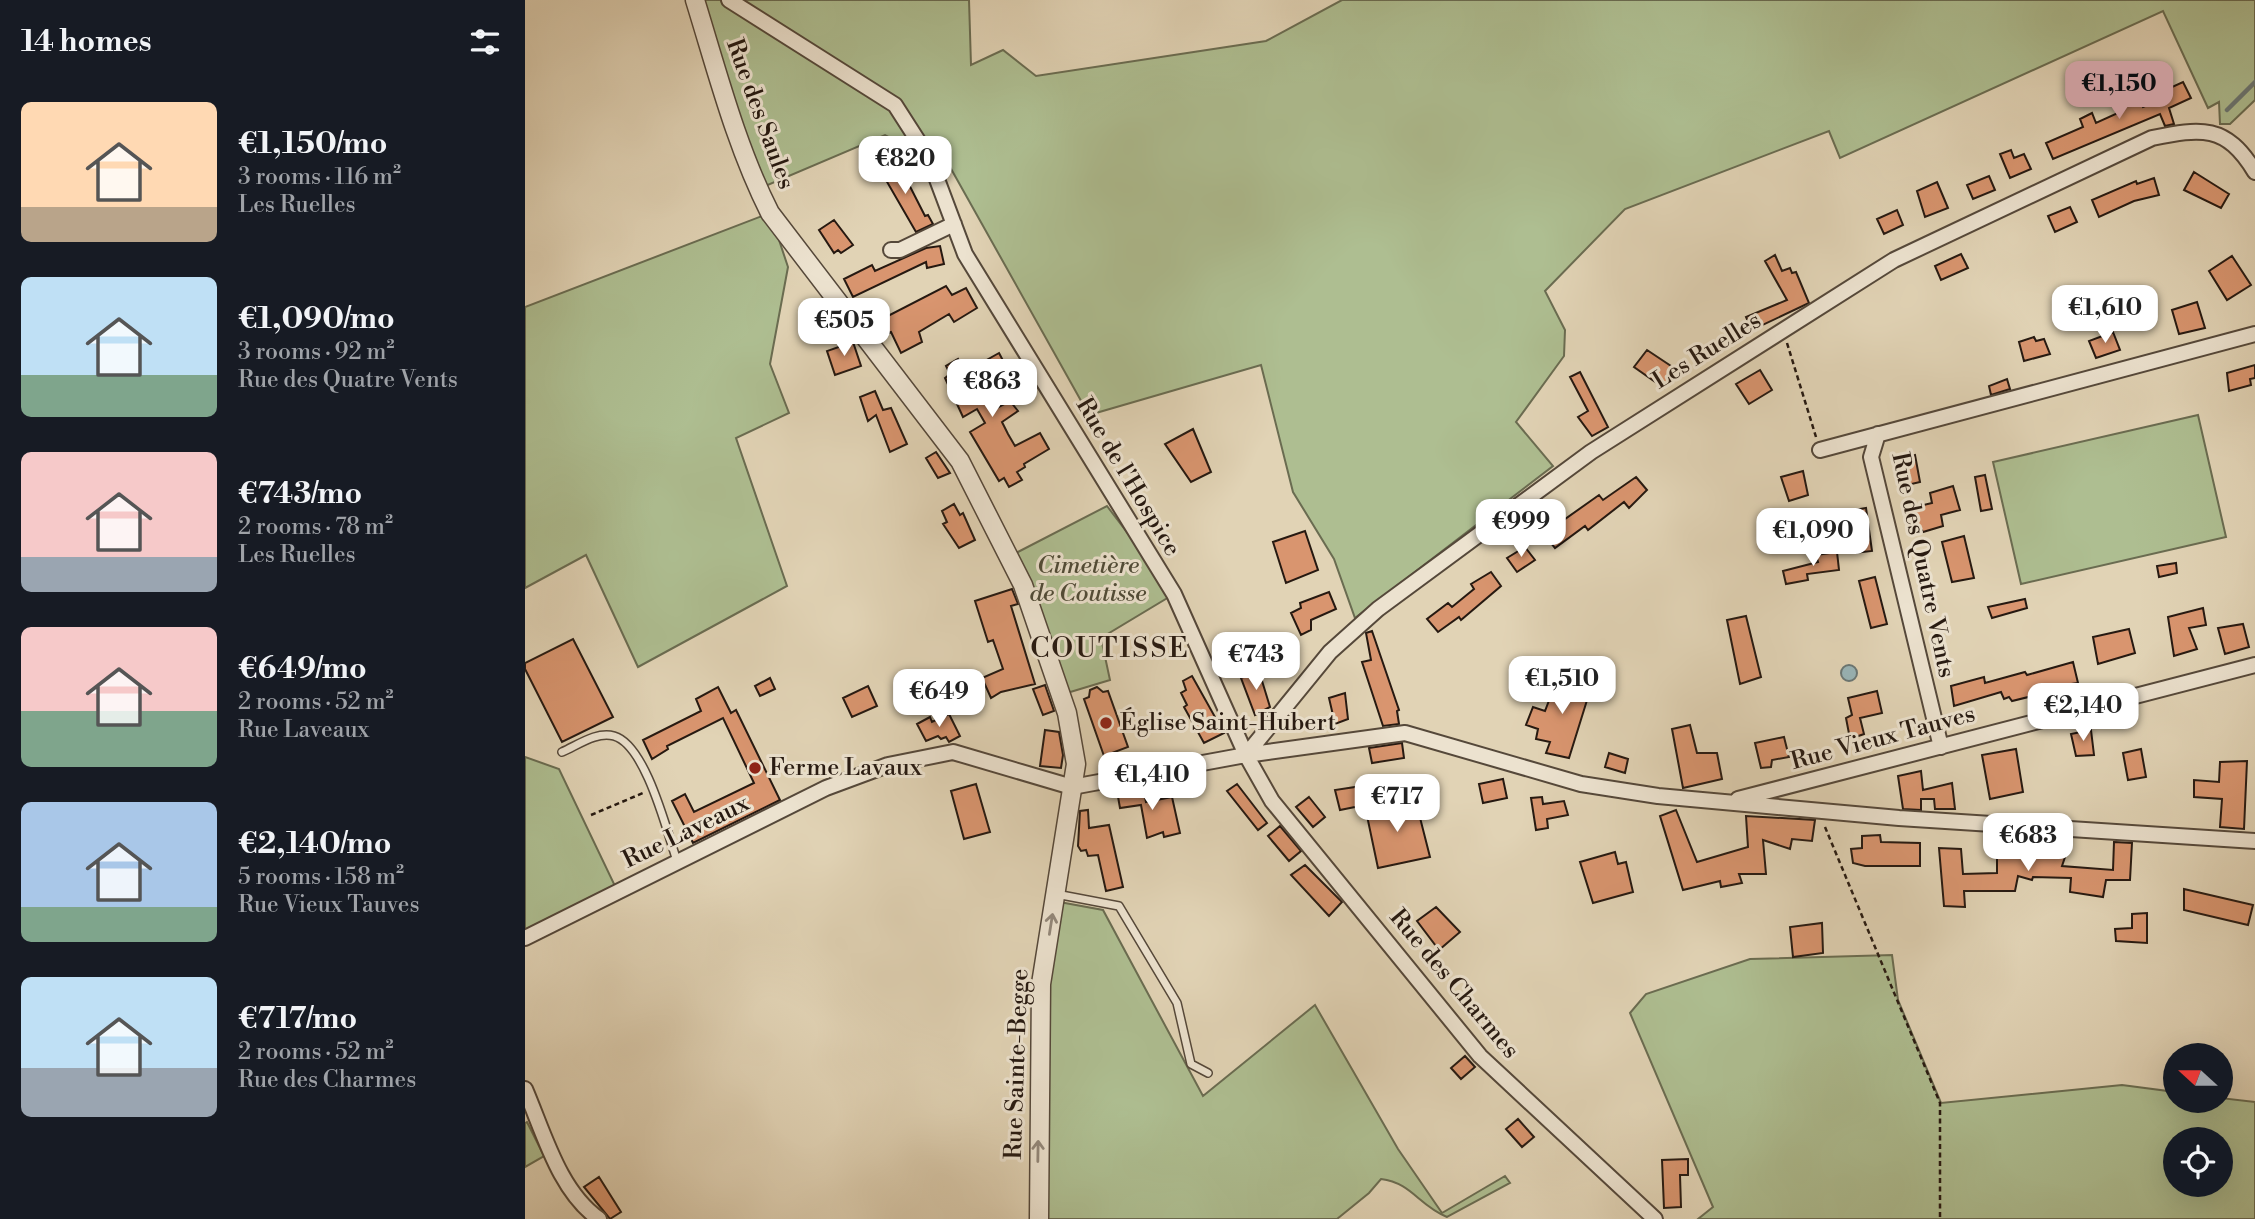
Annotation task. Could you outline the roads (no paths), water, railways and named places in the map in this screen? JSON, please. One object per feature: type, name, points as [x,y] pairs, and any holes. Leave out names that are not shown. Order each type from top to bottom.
[{"type":"street","name":"Rue des Saules","points":[[695,0],[758,189],[770,213],[960,461],[1023,585],[1067,713],[1076,764],[1072,787]]},
{"type":"street","name":"Rue de l'Hospice","points":[[729,0],[895,105],[929,158],[965,254],[1174,594],[1246,755]]},
{"type":"street","name":"Les Ruelles","points":[[1246,755],[1330,652],[1378,609],[1591,452],[1894,260],[2152,138],[2194,129],[2221,134],[2255,172]]},
{"type":"street","points":[[891,250],[900,250],[954,224]]},
{"type":"street","name":"Rue des Quatre Vents","points":[[1820,450],[2255,334]]},
{"type":"street","name":"Rue des Quatre Vents","points":[[1878,434],[1871,457],[1941,747]]},
{"type":"street","name":"Rue Vieux Tauves","points":[[1726,802],[2255,665]]},
{"type":"street","name":"Rue Vieux Tauves","points":[[1072,787],[1246,755],[1405,733],[1581,784],[1658,796],[1819,811],[2255,841]]},
{"type":"street","name":"Rue Laveaux","points":[[525,938],[827,788],[888,765],[953,752],[1072,787]]},
{"type":"street","name":"Rue des Charmes","points":[[1246,755],[1272,801],[1480,1056],[1655,1219]]},
{"type":"street","name":"Rue Sainte-Begge","points":[[1039,1219],[1041,984],[1072,787]]},
{"type":"street","points":[[525,1089],[564,1178],[584,1208],[599,1219]]},
{"type":"lane","points":[[562,752],[600,734],[616,736],[633,752],[652,789],[677,862]]},
{"type":"lane","points":[[1056,894],[1119,906],[1177,1003],[1192,1064],[1208,1073]]},
{"type":"water","points":[[1849,665],[1855,667],[1855,679],[1849,681],[1843,679],[1841,673],[1843,667]]},
{"type":"waterway","points":[[2227,110],[2255,82]]},
{"type":"place","name":"Église Saint-Hubert","points":[[1106,723]]},
{"type":"place","name":"Ferme Lavaux","points":[[755,768]]},
{"type":"district","name":"COUTISSE","points":[[1110,648]]},
{"type":"park label","name":"Cimetière de Coutisse","points":[[1088,580]]}]
